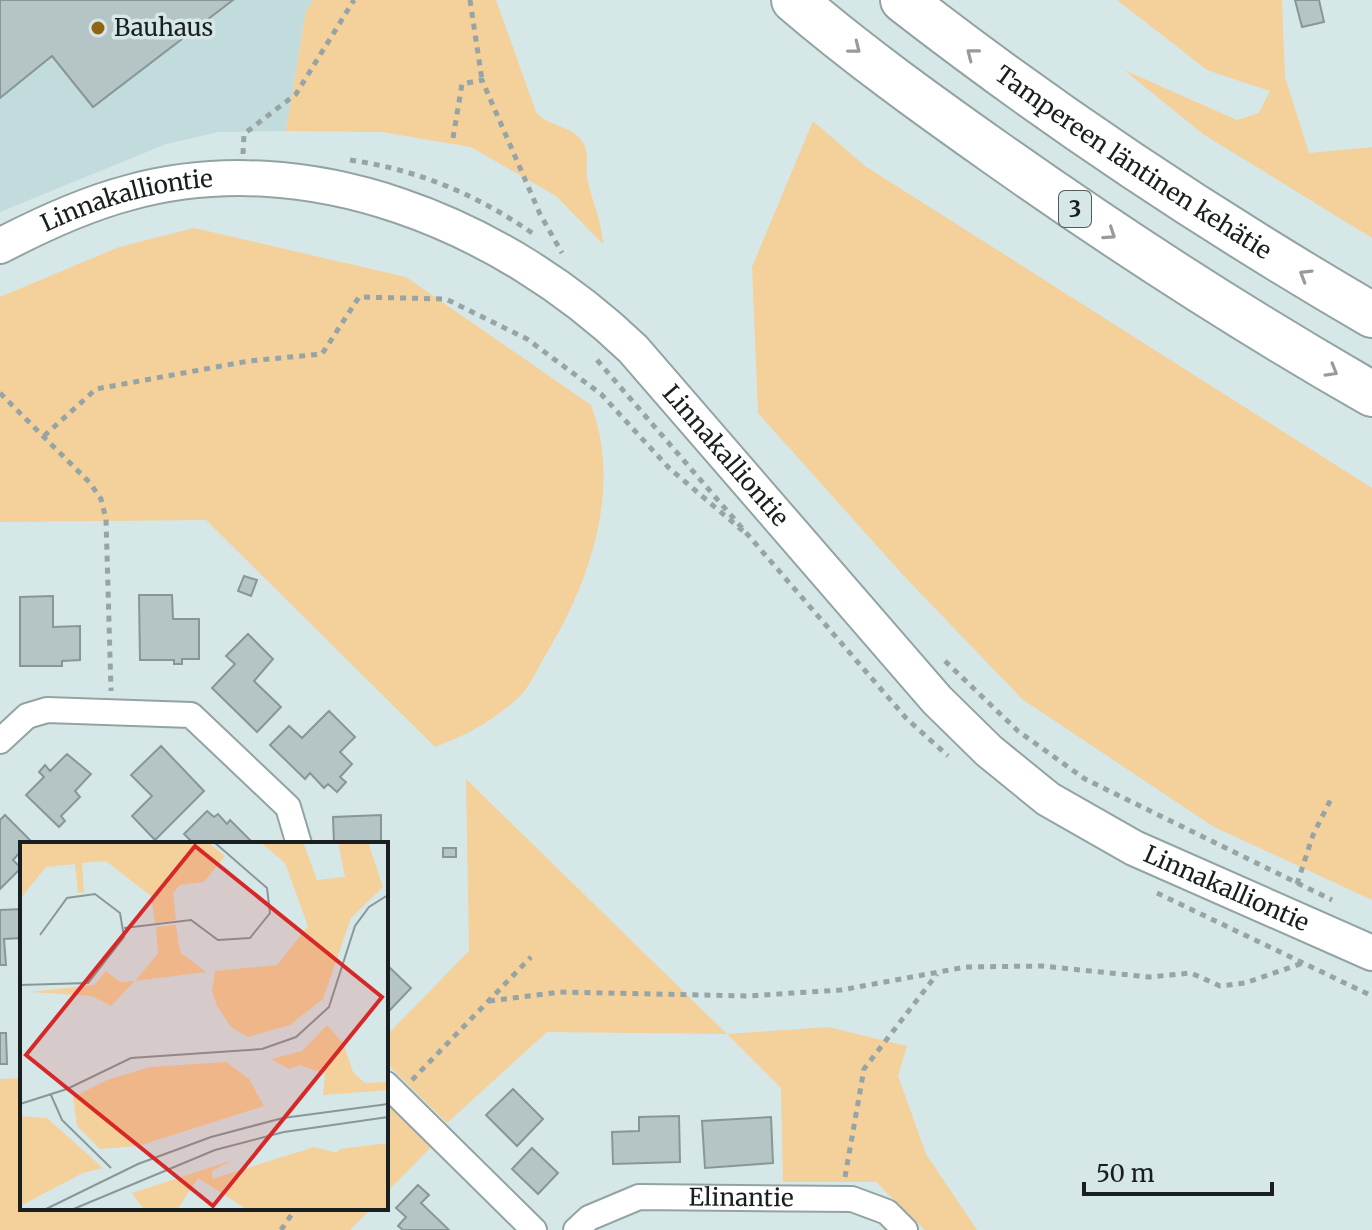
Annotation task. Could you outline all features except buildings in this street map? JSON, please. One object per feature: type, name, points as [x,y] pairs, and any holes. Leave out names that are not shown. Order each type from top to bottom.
[{"type":"highway","name":"3","points":[[794,0],[942,115],[1106,231],[1260,331],[1372,394]]},
{"type":"highway","name":"Tampereen läntinen kehätie","points":[[903,0],[985,64],[1143,173],[1372,315]]},
{"type":"main road","name":"Linnakalliontie","points":[[0,246],[65,213],[131,192],[211,179],[300,183],[368,197],[432,216],[485,241],[529,265],[593,311],[633,349],[937,700],[989,751],[1048,799],[1134,848],[1372,953]]},
{"type":"street","points":[[0,741],[27,716],[47,710],[191,715],[288,807],[298,842]]},
{"type":"street","points":[[392,1089],[534,1230]]},
{"type":"street","name":"Elinantie","points":[[576,1230],[589,1218],[639,1197],[852,1199],[887,1212],[905,1230]]},
{"type":"path","points":[[243,155],[244,134],[296,94],[354,0]]},
{"type":"path","points":[[470,0],[482,80],[540,214],[562,253]]},
{"type":"path","points":[[453,138],[462,84],[482,80]]},
{"type":"path","points":[[44,436],[96,389],[249,361],[322,354],[359,297],[446,299],[527,339],[601,394],[669,468],[756,543]]},
{"type":"path","points":[[587,350],[615,377]]},
{"type":"path","points":[[0,393],[90,483],[101,499],[106,519],[112,710]]},
{"type":"path","points":[[1297,884],[1313,835],[1331,799]]},
{"type":"path","points":[[392,1089],[489,1001],[531,957]]},
{"type":"path","points":[[489,1001],[560,992],[747,996],[841,990],[966,967],[1042,966],[1149,977],[1191,973],[1220,986],[1245,983],[1306,962]]},
{"type":"path","points":[[838,1199],[848,1165],[864,1069],[938,973]]},
{"type":"path","points":[[281,1230],[295,1210]]},
{"type":"shaded area","points":[[0,0],[313,0],[306,11],[286,131],[219,132],[166,144],[0,212]]},
{"type":"shaded area","points":[[313,0],[496,0],[536,112],[547,121],[572,132],[584,145],[587,177],[603,244],[556,196],[471,147],[382,132],[286,131],[306,11]]},
{"type":"shaded area","points":[[1117,0],[1282,0],[1285,77],[1309,153],[1372,147],[1372,238],[1203,134],[1124,70],[1237,120],[1259,113],[1270,91],[1207,70]]},
{"type":"shaded area","points":[[813,121],[865,166],[1372,488],[1372,900],[1214,827],[1022,699],[903,575],[758,413],[752,267]]},
{"type":"shaded area","points":[[194,228],[406,277],[591,405],[600,437],[604,470],[602,502],[587,567],[561,628],[526,689],[509,706],[479,727],[435,747],[206,520],[0,522],[0,297],[119,247]]},
{"type":"shaded area","points":[[466,779],[727,1034],[547,1032],[447,1123],[388,1065],[388,1034],[469,951]]},
{"type":"shaded area","points":[[828,1027],[907,1046],[898,1076],[926,1154],[977,1230],[925,1230],[876,1182],[783,1182],[781,1088],[727,1034]]},
{"type":"shaded area","points":[[20,1078],[20,1210],[370,1210],[350,1230],[0,1230],[0,1079]]},
{"type":"shaded area","points":[[388,1098],[434,1144],[388,1191]]},
{"type":"place","name":"Bauhaus","points":[[98,28]]}]
